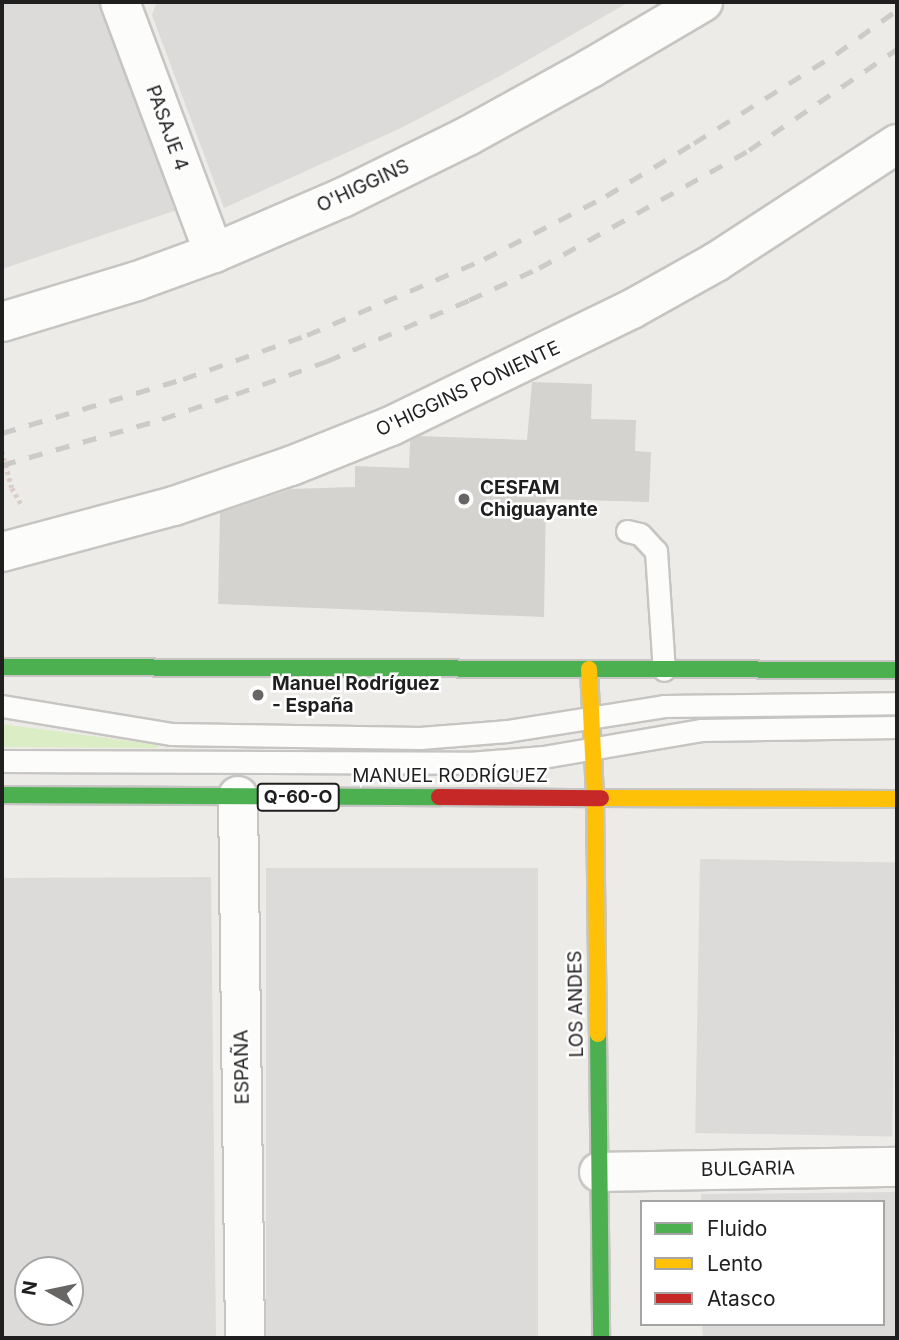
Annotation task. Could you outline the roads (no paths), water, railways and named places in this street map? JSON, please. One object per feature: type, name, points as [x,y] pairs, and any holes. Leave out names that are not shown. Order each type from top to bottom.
[{"type":"main road","points":[[2,667],[897,670]]},
{"type":"main road","name":"LOS ANDES","points":[[589,669],[595,797],[601,1338]]},
{"type":"main road","name":"MANUEL RODRÍGUEZ","points":[[2,796],[897,799]]},
{"type":"street","name":"PASAJE 4","points":[[120,2],[214,253]]},
{"type":"street","name":"O'HIGGINS","points":[[2,322],[137,281],[214,253],[342,198],[468,136],[703,2]]},
{"type":"street","name":"O'HIGGINS PONIENTE","points":[[2,552],[42,544],[174,506],[291,466],[391,426],[479,386],[632,309],[716,262],[897,144]]},
{"type":"street","name":"ESPAÑA","points":[[238,796],[245,1338]]},
{"type":"street","name":"BULGARIA","points":[[598,1172],[897,1167]]},
{"type":"lane","points":[[627,531],[640,534],[656,551],[664,670]]},
{"type":"lane","points":[[2,706],[140,731],[212,736],[454,736],[507,732],[592,716],[706,704],[897,703]]},
{"type":"lane","points":[[2,761],[469,763],[592,750],[672,733],[734,728],[897,727]]},
{"type":"railway","points":[[2,433],[183,379],[307,335],[484,259],[606,196],[694,143],[836,54],[897,10]]},
{"type":"railway","points":[[2,465],[162,419],[327,361],[539,268],[749,150],[897,49]]},
{"type":"place","name":"CESFAM Chiguayante","points":[[464,499]]},
{"type":"place","name":"Manuel Rodríguez - España","points":[[258,695]]}]
